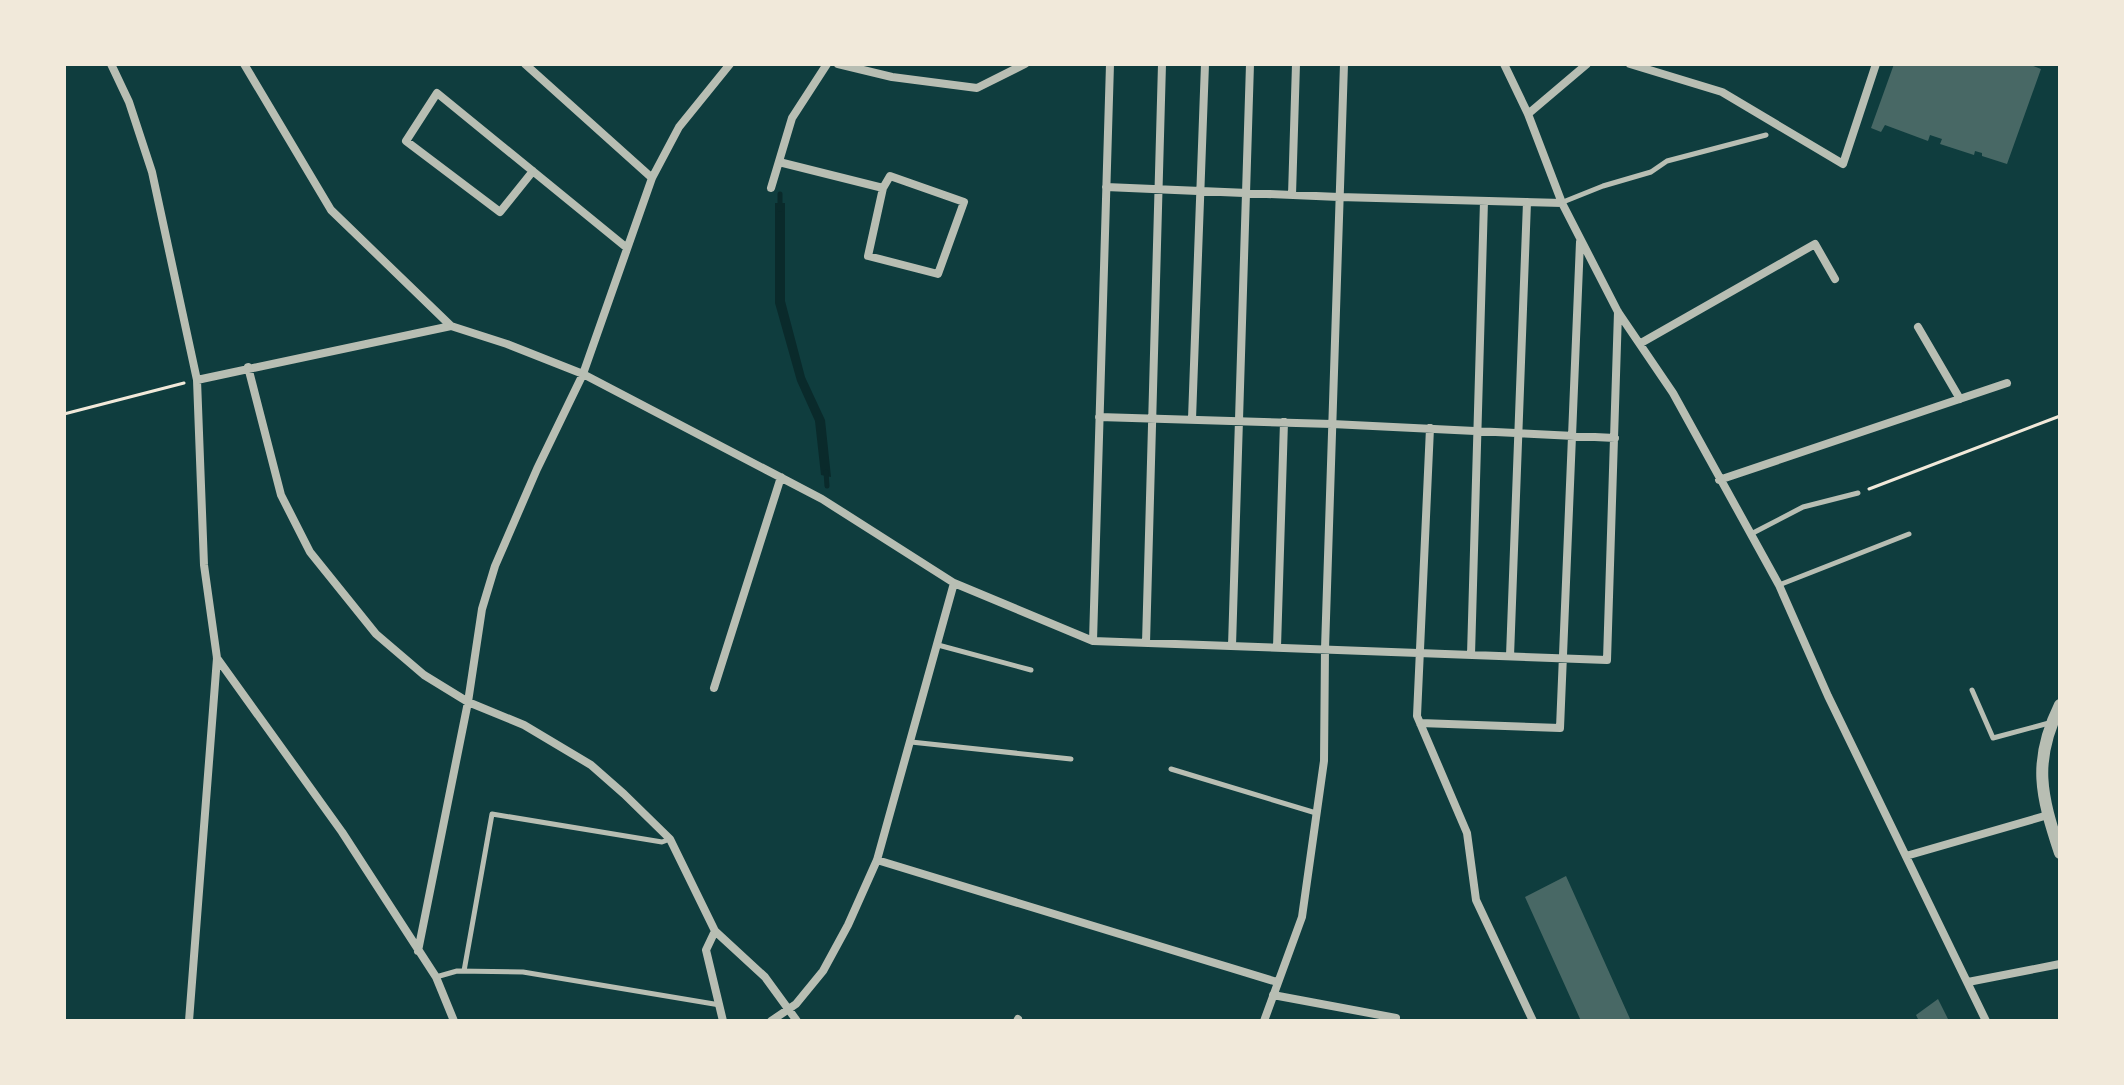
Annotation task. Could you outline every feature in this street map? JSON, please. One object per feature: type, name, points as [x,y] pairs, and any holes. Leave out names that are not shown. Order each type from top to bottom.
[{"type":"street","points":[[111,64],[129,102],[152,172],[197,380],[204,565],[217,658],[189,1021]]},
{"type":"street","points":[[244,64],[331,210],[451,326],[583,374],[822,499],[954,583],[1093,641],[1607,660],[1618,312]]},
{"type":"street","points":[[525,64],[652,178]]},
{"type":"street","points":[[418,951],[468,702],[482,609],[495,566],[583,374],[652,178],[679,127],[730,64]]},
{"type":"street","points":[[771,188],[792,118],[827,64]]},
{"type":"street","points":[[838,64],[892,77],[977,88],[1025,64]]},
{"type":"street","points":[[1093,641],[1110,64]]},
{"type":"street","points":[[1146,643],[1162,64]]},
{"type":"street","points":[[1192,419],[1205,64]]},
{"type":"street","points":[[1232,646],[1250,64]]},
{"type":"street","points":[[1292,195],[1296,64]]},
{"type":"street","points":[[1264,1021],[1302,917],[1324,761],[1344,64]]},
{"type":"street","points":[[1504,64],[1528,114],[1562,203],[1618,312],[1673,393],[1779,585],[1828,696],[1986,1021]]},
{"type":"street","points":[[1528,114],[1587,64]]},
{"type":"street","points":[[1630,64],[1722,92],[1843,164],[1876,64]]},
{"type":"street","points":[[533,171],[500,212],[406,141],[437,93],[533,171],[627,248]]},
{"type":"street","points":[[779,162],[883,188]]},
{"type":"street","points":[[890,176],[964,202],[938,274],[868,256],[883,188],[890,176]]},
{"type":"street","points":[[1106,187],[1562,203]]},
{"type":"street","points":[[1471,655],[1484,201]]},
{"type":"street","points":[[1510,656],[1527,202]]},
{"type":"street","points":[[1420,723],[1560,728],[1580,238]]},
{"type":"street","points":[[1641,343],[1815,244],[1835,279]]},
{"type":"street","points":[[197,380],[451,326]]},
{"type":"street","points":[[1918,327],[1960,399]]},
{"type":"street","points":[[248,367],[281,495],[310,552],[376,634],[424,675],[468,702],[524,725],[591,765],[670,839],[715,931],[765,977],[797,1021]]},
{"type":"street","points":[[1719,480],[2007,383]]},
{"type":"street","points":[[1099,417],[1284,422],[1615,438]]},
{"type":"street","points":[[1277,647],[1284,422]]},
{"type":"street","points":[[1430,428],[1417,716],[1467,833],[1476,900],[1533,1021]]},
{"type":"street","points":[[714,688],[781,477]]},
{"type":"street","points":[[771,1021],[796,1004],[823,971],[877,860],[954,583]]},
{"type":"street","points":[[217,658],[342,832],[436,977],[454,1021]]},
{"type":"street","points":[[2060,705],[2051,723],[2040,763],[2048,815],[2060,853]]},
{"type":"street","points":[[1906,856],[2048,815]]},
{"type":"street","points":[[877,860],[1277,982]]},
{"type":"street","points":[[715,931],[706,950],[723,1021]]},
{"type":"street","points":[[1968,982],[2060,964]]},
{"type":"street","points":[[1273,995],[1396,1018]]},
{"type":"lane","points":[[1562,203],[1603,186],[1651,172],[1667,161],[1766,135]]},
{"type":"lane","points":[[1750,534],[1803,507],[1858,493]]},
{"type":"lane","points":[[1779,585],[1909,534]]},
{"type":"lane","points":[[938,645],[1031,670]]},
{"type":"lane","points":[[1972,690],[1993,738],[2051,723]]},
{"type":"lane","points":[[911,742],[1071,759]]},
{"type":"lane","points":[[1171,769],[1317,813]]},
{"type":"lane","points":[[464,971],[492,814],[662,842],[670,839]]},
{"type":"lane","points":[[436,977],[464,971],[523,972],[720,1005]]},
{"type":"path","points":[[64,414],[197,380]]},
{"type":"path","points":[[1858,493],[2060,416]]},
{"type":"water","points":[[775,203],[785,203],[785,301],[805,377],[825,420],[831,477],[821,475],[815,421],[797,381],[775,303]]},
{"type":"building","points":[[1894,64],[2028,64],[2041,69],[2007,164],[1982,156],[1982,153],[1975,151],[1974,155],[1940,144],[1942,139],[1930,135],[1928,141],[1885,125],[1881,132],[1871,128]]},
{"type":"building","points":[[1566,876],[1631,1021],[1581,1021],[1525,897]]},
{"type":"building","points":[[1938,999],[1949,1021],[1919,1021],[1916,1015]]},
{"type":"waterway","points":[[780,194],[780,209]]},
{"type":"waterway","points":[[826,472],[827,486]]}]
